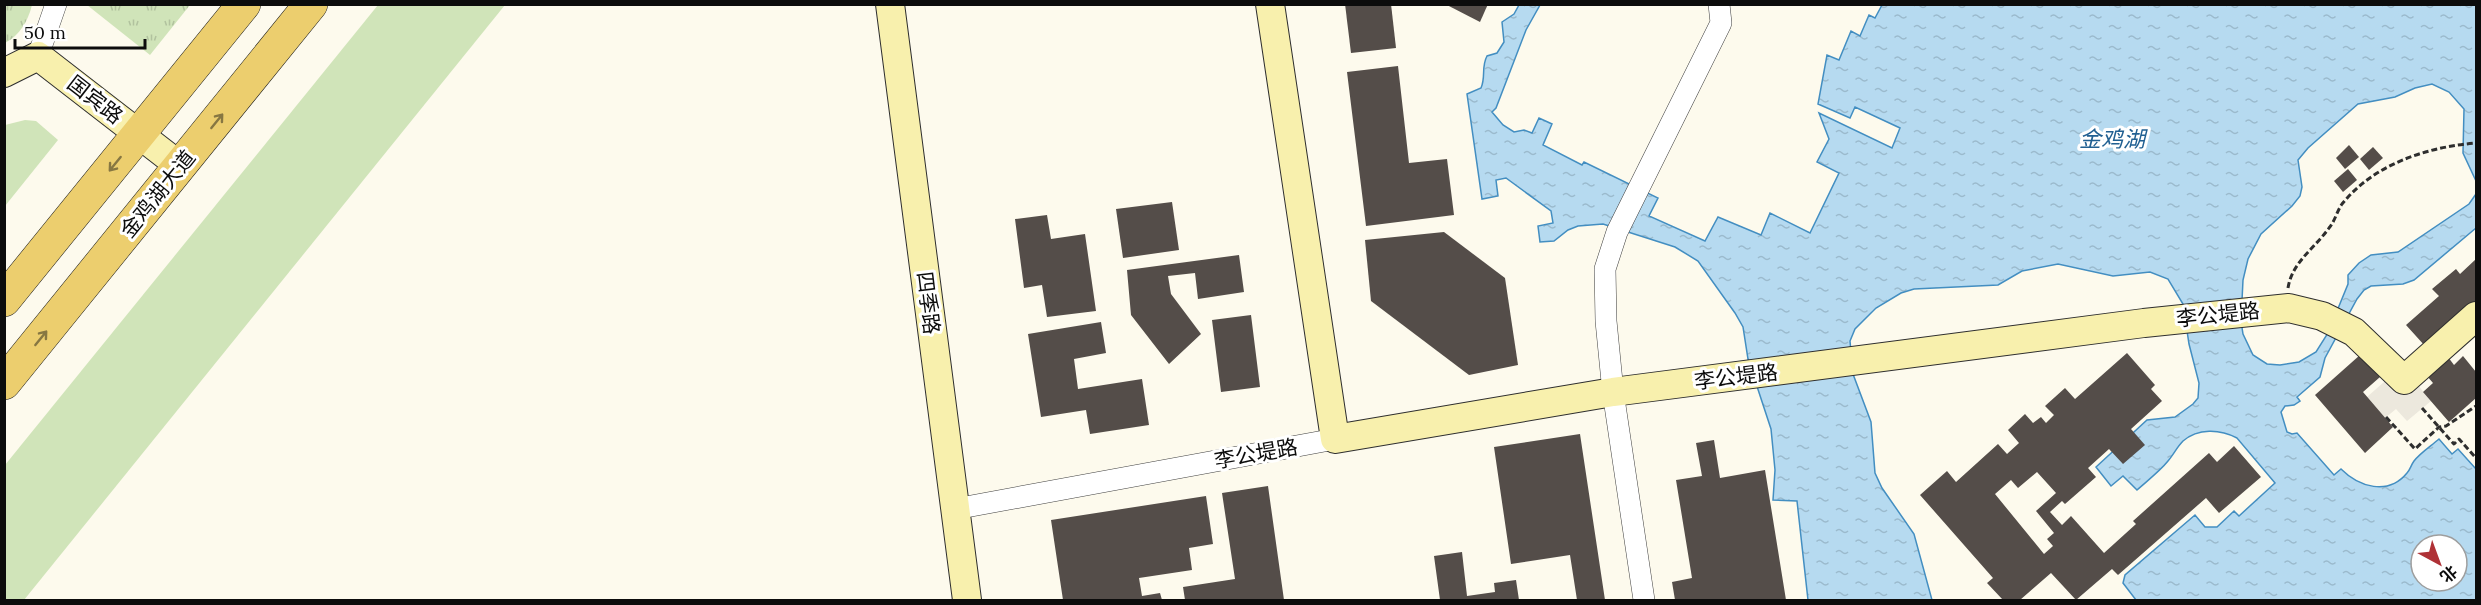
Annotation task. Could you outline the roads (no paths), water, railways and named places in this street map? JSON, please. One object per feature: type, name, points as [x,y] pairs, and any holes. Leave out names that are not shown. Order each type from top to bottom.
[{"type":"main road","points":[[4,300],[244,4]]},
{"type":"main road","name":"金鸡湖大道","points":[[4,383],[311,4]]},
{"type":"street","points":[[4,72],[38,56],[56,4]]},
{"type":"street","name":"四季路","points":[[890,4],[967,600]]},
{"type":"street","points":[[1270,4],[1335,439]]},
{"type":"street","points":[[1644,600],[1613,392],[1606,321],[1605,269],[1617,232],[1721,23],[1719,4]]},
{"type":"street","name":"国宾路","points":[[38,56],[180,166]]},
{"type":"street","name":"李公堤路","points":[[955,509],[1335,439],[1613,392],[2144,323],[2278,309],[2322,316],[2354,332],[2404,380],[2476,316]]},
{"type":"water","name":"金鸡湖","points":[[1519,5],[1540,5],[1526,30],[1496,108],[1492,112],[1503,125],[1514,132],[1524,130],[1532,133],[1539,118],[1552,124],[1543,145],[1582,165],[1584,162],[1658,198],[1649,216],[1705,241],[1718,217],[1761,235],[1770,213],[1810,233],[1839,173],[1817,162],[1829,139],[1819,113],[1892,148],[1900,128],[1855,107],[1850,118],[1818,104],[1827,55],[1839,60],[1851,31],[1860,36],[1869,15],[1875,18],[1882,5],[2476,5],[2476,181],[2463,153],[2464,109],[2449,92],[2432,84],[2415,88],[2395,97],[2358,104],[2308,148],[2298,160],[2302,187],[2300,196],[2261,234],[2248,259],[2243,280],[2241,321],[2243,334],[2253,355],[2267,364],[2280,365],[2299,362],[2316,352],[2328,333],[2348,284],[2348,275],[2359,263],[2371,255],[2398,252],[2469,204],[2476,194],[2476,228],[2414,280],[2403,284],[2371,286],[2364,290],[2325,358],[2320,377],[2297,397],[2300,401],[2294,405],[2285,406],[2281,412],[2287,432],[2297,433],[2334,475],[2341,469],[2356,480],[2374,486],[2383,487],[2399,480],[2408,472],[2416,458],[2439,439],[2452,454],[2458,449],[2476,469],[2476,600],[2136,600],[2123,583],[2125,575],[2195,515],[2205,527],[2217,527],[2234,511],[2239,516],[2275,483],[2237,438],[2209,431],[2195,434],[2183,441],[2165,465],[2137,490],[2123,476],[2111,486],[2096,467],[2147,420],[2175,417],[2198,398],[2199,383],[2189,344],[2183,304],[2168,279],[2150,272],[2113,276],[2058,264],[2022,271],[1998,285],[1914,289],[1901,293],[1876,308],[1855,329],[1850,341],[1853,374],[1871,422],[1875,473],[1882,488],[1914,534],[1932,600],[1808,600],[1797,501],[1773,500],[1775,470],[1771,429],[1748,359],[1743,327],[1698,261],[1675,247],[1603,224],[1578,226],[1568,230],[1554,241],[1540,242],[1538,226],[1553,223],[1551,211],[1506,178],[1496,180],[1498,196],[1482,199],[1467,94],[1481,88],[1487,56],[1497,53],[1504,42],[1502,22],[1514,14]]}]
